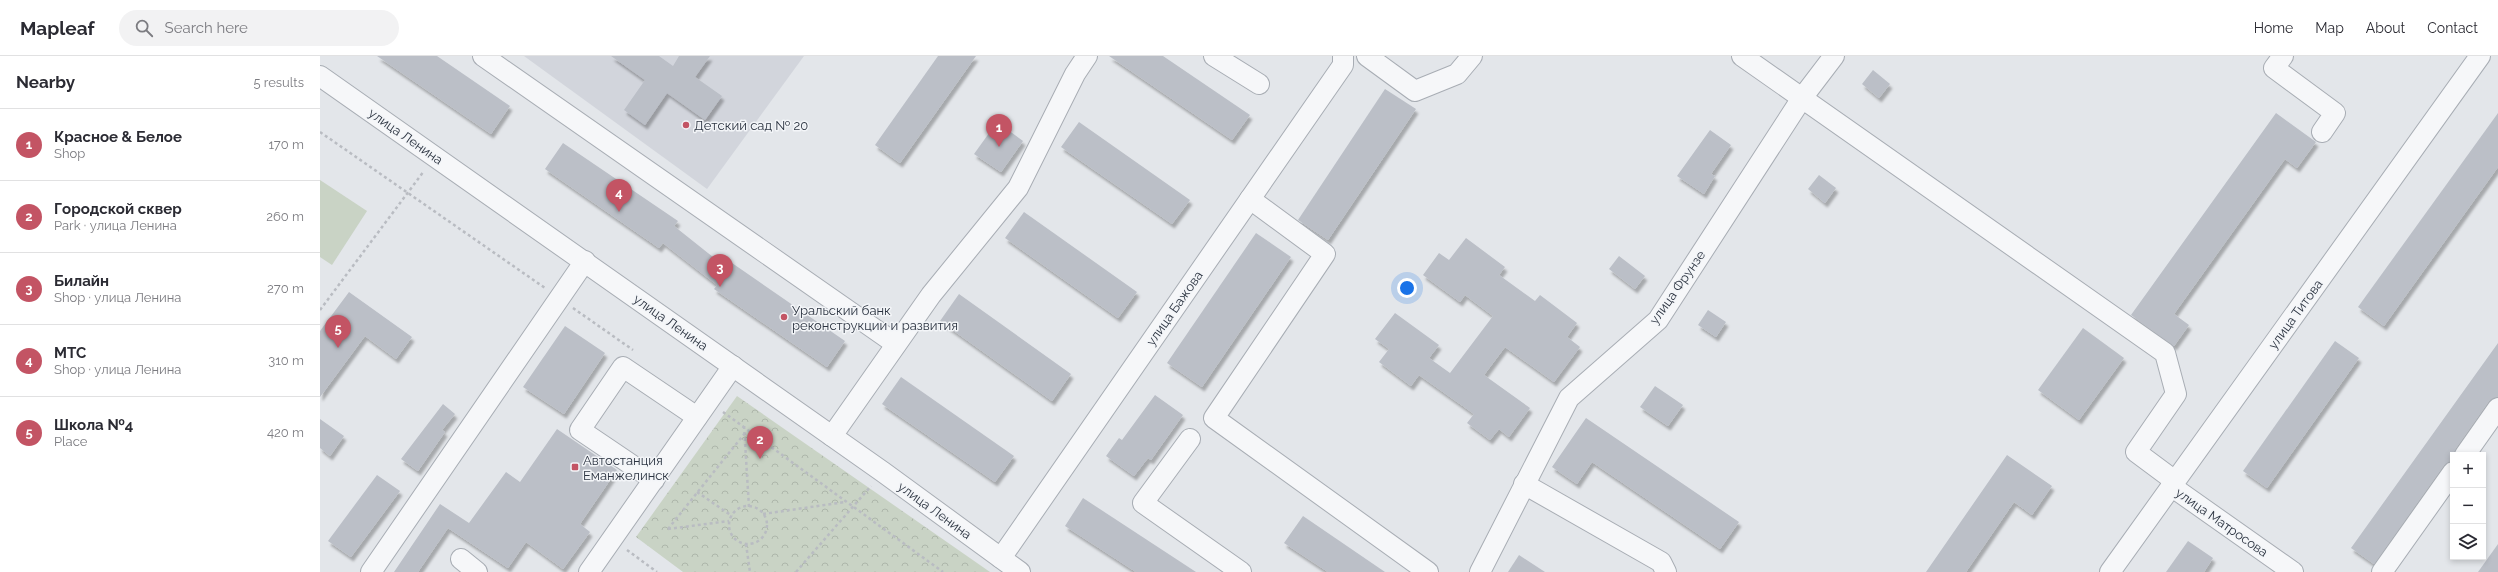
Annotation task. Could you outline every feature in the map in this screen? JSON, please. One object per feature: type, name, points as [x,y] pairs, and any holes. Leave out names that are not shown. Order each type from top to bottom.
[{"type":"street","points":[[483,56],[896,344]]},
{"type":"street","points":[[832,436],[931,295],[1018,188],[1075,74],[1087,56]]},
{"type":"street","points":[[1214,56],[1259,84]]},
{"type":"street","name":"улица Бажова","points":[[1001,558],[1343,65],[1343,56]]},
{"type":"street","points":[[1367,56],[1415,91],[1457,74],[1472,56]]},
{"type":"street","points":[[1742,56],[1802,98]]},
{"type":"street","name":"улица Фрунзе","points":[[1480,572],[1568,398],[1658,320],[1802,98],[1834,56]]},
{"type":"street","points":[[2283,56],[2274,68],[2335,112],[2322,132]]},
{"type":"street","name":"улица Титова","points":[[2110,572],[2480,56]]},
{"type":"street","name":"улица Ленина","points":[[320,76],[436,156],[883,472],[1020,572]]},
{"type":"street","name":"улица Матросова","points":[[1802,98],[2165,353],[2176,394],[2136,452],[2173,483],[2293,572]]},
{"type":"street","points":[[1250,199],[1325,254],[1214,418],[1428,572]]},
{"type":"street","points":[[371,572],[585,261]]},
{"type":"street","points":[[589,572],[733,366]]},
{"type":"street","points":[[654,480],[580,430],[623,367],[702,410]]},
{"type":"street","points":[[2467,452],[2498,408]]},
{"type":"street","points":[[1190,439],[1143,503],[1241,572]]},
{"type":"street","points":[[2382,572],[2450,476]]},
{"type":"street","points":[[1524,484],[1661,562],[1666,572]]},
{"type":"street","points":[[462,558],[477,572]]},
{"type":"path","points":[[320,132],[637,352]]},
{"type":"path","points":[[320,310],[436,156]]},
{"type":"path","points":[[702,410],[744,426],[943,572]]},
{"type":"path","points":[[744,426],[749,507]]},
{"type":"path","points":[[729,521],[668,529],[745,433]]},
{"type":"path","points":[[796,572],[883,472]]},
{"type":"path","points":[[698,492],[732,516]]},
{"type":"path","points":[[763,514],[846,502]]},
{"type":"path","points":[[743,507],[754,507],[763,514],[766,524],[764,534],[757,542],[746,544],[736,541],[730,532],[729,521],[734,512],[743,507]]},
{"type":"path","points":[[612,539],[657,572]]},
{"type":"path","points":[[746,544],[750,572]]},
{"type":"shaded area","name":"Детский сад № 20","points":[[524,56],[804,56],[707,189]]},
{"type":"green space","points":[[320,180],[367,211],[332,265],[320,257]]},
{"type":"green space","points":[[737,396],[990,572],[683,572],[636,537]]},
{"type":"building","points":[[377,56],[437,56],[510,106],[491,134]]},
{"type":"building","points":[[611,56],[659,56],[673,66],[679,56],[710,56],[695,77],[722,96],[705,120],[667,93],[645,125],[624,110],[645,80]]},
{"type":"building","points":[[938,56],[976,56],[900,163],[875,145]]},
{"type":"building","points":[[1109,56],[1163,56],[1250,115],[1232,140]]},
{"type":"building","points":[[1873,70],[1890,84],[1879,98],[1862,84]]},
{"type":"building","points":[[1385,89],[1416,109],[1328,240],[1298,220]]},
{"type":"building","points":[[2276,113],[2316,142],[2297,168],[2285,159],[2174,314],[2189,325],[2174,346],[2131,315]]},
{"type":"building","points":[[2498,113],[2498,167],[2384,326],[2358,307]]},
{"type":"building","points":[[997,122],[1023,141],[1001,172],[974,154]]},
{"type":"building","points":[[1079,122],[1190,200],[1172,224],[1061,147]]},
{"type":"building","points":[[1710,130],[1731,145],[1711,174],[1715,176],[1704,194],[1677,176]]},
{"type":"building","points":[[563,143],[678,221],[674,226],[728,269],[732,263],[845,341],[827,367],[714,289],[717,285],[663,243],[659,248],[545,169]]},
{"type":"building","points":[[1819,175],[1836,188],[1825,203],[1808,189]]},
{"type":"building","points":[[1024,212],[1137,292],[1118,318],[1005,238]]},
{"type":"building","points":[[1256,233],[1291,257],[1202,387],[1167,363]]},
{"type":"building","points":[[1466,238],[1505,267],[1499,275],[1535,301],[1540,295],[1577,323],[1567,337],[1580,347],[1554,382],[1505,347],[1484,375],[1530,408],[1509,437],[1499,429],[1490,440],[1467,423],[1474,414],[1419,375],[1411,386],[1379,362],[1389,349],[1375,339],[1395,313],[1439,345],[1429,358],[1450,373],[1493,316],[1465,295],[1460,302],[1423,275],[1439,253],[1449,260]]},
{"type":"building","points":[[1619,256],[1645,276],[1635,289],[1609,269]]},
{"type":"building","points":[[349,292],[412,337],[396,359],[365,336],[320,397],[320,331]]},
{"type":"building","points":[[959,294],[1071,374],[1052,401],[940,321]]},
{"type":"building","points":[[1708,310],[1726,322],[1716,337],[1698,325]]},
{"type":"building","points":[[565,326],[605,353],[564,414],[523,387]]},
{"type":"building","points":[[2083,328],[2124,358],[2079,420],[2038,390]]},
{"type":"building","points":[[2335,341],[2359,358],[2267,488],[2243,471]]},
{"type":"building","points":[[2498,343],[2498,396],[2489,401],[2456,448],[2455,452],[2450,452],[2450,461],[2444,465],[2374,564],[2351,548]]},
{"type":"building","points":[[901,377],[1014,456],[995,482],[882,404]]},
{"type":"building","points":[[1655,386],[1683,405],[1668,426],[1640,407]]},
{"type":"building","points":[[1155,395],[1183,415],[1151,460],[1148,458],[1134,476],[1106,456],[1119,438],[1122,440]]},
{"type":"building","points":[[443,404],[455,414],[442,430],[445,432],[418,471],[401,459]]},
{"type":"building","points":[[1586,418],[1739,522],[1720,549],[1592,462],[1577,484],[1552,467]]},
{"type":"building","points":[[320,419],[344,436],[330,456],[320,448]]},
{"type":"building","points":[[557,429],[617,470],[580,524],[590,532],[563,569],[526,542],[508,568],[448,528],[418,572],[394,572],[440,504],[469,523],[506,472],[520,482]]},
{"type":"building","points":[[2007,455],[2052,486],[2032,515],[2014,502],[1966,572],[1926,572]]},
{"type":"building","points":[[377,475],[400,491],[351,557],[328,541]]},
{"type":"building","points":[[1083,498],[1196,572],[1136,572],[1065,526]]},
{"type":"building","points":[[1303,516],[1385,572],[1328,572],[1284,543]]},
{"type":"building","points":[[2188,541],[2213,558],[2204,572],[2166,572]]},
{"type":"building","points":[[2498,544],[2498,572],[2478,572]]},
{"type":"building","points":[[1519,555],[1545,572],[1508,572]]},
{"type":"place","name":"Детский сад № 20","points":[[686,125]]},
{"type":"place","name":"Красное & Белое","points":[[999,147]]},
{"type":"place","name":"МТС","points":[[619,212]]},
{"type":"place","name":"Билайн","points":[[720,287]]},
{"type":"place","name":"Уральский банк реконструкции и развития","points":[[784,317]]},
{"type":"place","name":"Школа №4","points":[[338,348]]},
{"type":"place","name":"Городской сквер","points":[[760,459]]},
{"type":"place","name":"Автостанция Еманжелинск","points":[[575,467]]}]
